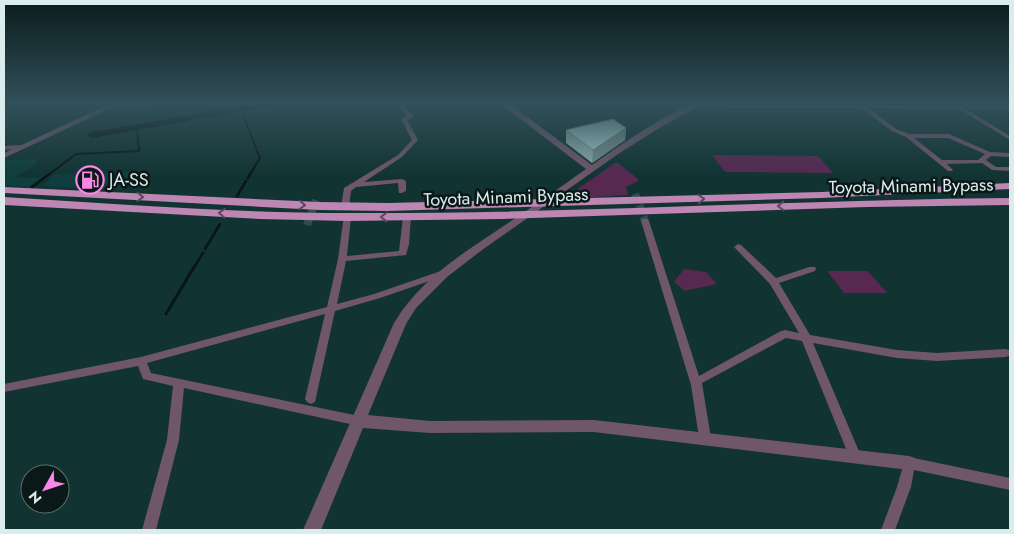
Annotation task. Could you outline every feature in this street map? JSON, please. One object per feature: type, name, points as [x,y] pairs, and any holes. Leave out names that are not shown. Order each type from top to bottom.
[{"type":"highway","name":"Toyota Minami Bypass","points":[[4,201],[346,212],[388,207],[858,194],[1010,186]]},
{"type":"highway","name":"Toyota Minami Bypass","points":[[4,190],[407,217],[523,216],[1005,197]]},
{"type":"highway","points":[[4,195],[30,197],[62,204]]},
{"type":"highway","points":[[822,195],[1005,197]]},
{"type":"highway","points":[[547,202],[562,207],[632,205],[684,209]]},
{"type":"highway","points":[[388,207],[435,212],[506,210],[523,216]]},
{"type":"street","points":[[4,156],[65,127]]},
{"type":"street","points":[[311,399],[342,259],[347,190],[400,156],[413,145],[414,137],[409,127]]},
{"type":"street","points":[[535,127],[592,169]]},
{"type":"street","points":[[312,530],[400,323],[419,296],[446,273],[523,216],[547,202],[592,169],[656,127]]},
{"type":"street","points":[[890,127],[908,136],[950,170]]},
{"type":"street","points":[[992,127],[1010,138]]},
{"type":"street","points":[[908,136],[949,136],[989,154],[1010,155]]},
{"type":"street","points":[[4,148],[21,147]]},
{"type":"street","points":[[941,162],[980,162],[989,154]]},
{"type":"street","points":[[982,160],[994,169],[1010,170]]},
{"type":"street","points":[[353,185],[402,181],[402,191]]},
{"type":"street","points":[[342,259],[403,253],[406,243],[405,228],[407,217]]},
{"type":"street","points":[[645,221],[695,380],[705,438]]},
{"type":"street","points":[[738,247],[774,282],[806,337],[855,456]]},
{"type":"street","points":[[774,282],[812,269]]},
{"type":"street","points":[[4,388],[141,362],[330,309],[446,273]]},
{"type":"street","points":[[695,380],[704,379],[785,334],[897,354],[937,357],[1005,353]]},
{"type":"street","points":[[141,362],[147,376],[180,385],[359,421],[430,427],[594,426],[909,463],[1010,484]]},
{"type":"street","points":[[149,530],[178,420],[180,385]]},
{"type":"street","points":[[888,530],[904,487],[909,463]]},
{"type":"shaded area","points":[[712,155],[818,156],[833,173],[725,172]]},
{"type":"shaded area","points":[[38,159],[35,165],[15,177],[41,178],[29,187],[4,186],[4,160]]},
{"type":"shaded area","points":[[615,163],[618,163],[638,179],[638,181],[626,187],[628,195],[575,198],[573,196],[576,190]]},
{"type":"shaded area","name":"JA-SS","points":[[138,172],[122,190],[42,186],[55,174]]},
{"type":"shaded area","points":[[684,269],[706,272],[717,284],[685,291],[674,282]]},
{"type":"shaded area","points":[[827,271],[868,271],[887,293],[844,293]]},
{"type":"building","points":[[579,127],[626,128],[593,150],[566,130]]},
{"type":"waterway","points":[[47,176],[76,154],[139,151],[137,127]]},
{"type":"waterway","points":[[248,127],[256,148]]},
{"type":"waterway","points":[[92,135],[129,128]]},
{"type":"waterway","points":[[249,176],[260,158],[257,151]]},
{"type":"waterway","points":[[32,187],[48,175]]},
{"type":"waterway","points":[[237,196],[246,181]]},
{"type":"waterway","points":[[205,249],[220,224]]},
{"type":"waterway","points":[[193,269],[203,253]]},
{"type":"waterway","points":[[166,314],[194,267]]},
{"type":"tunnel","points":[[635,194],[645,221]]},
{"type":"tunnel","points":[[307,225],[316,200]]},
{"type":"place","name":"JA-SS","points":[[90,180]]}]
